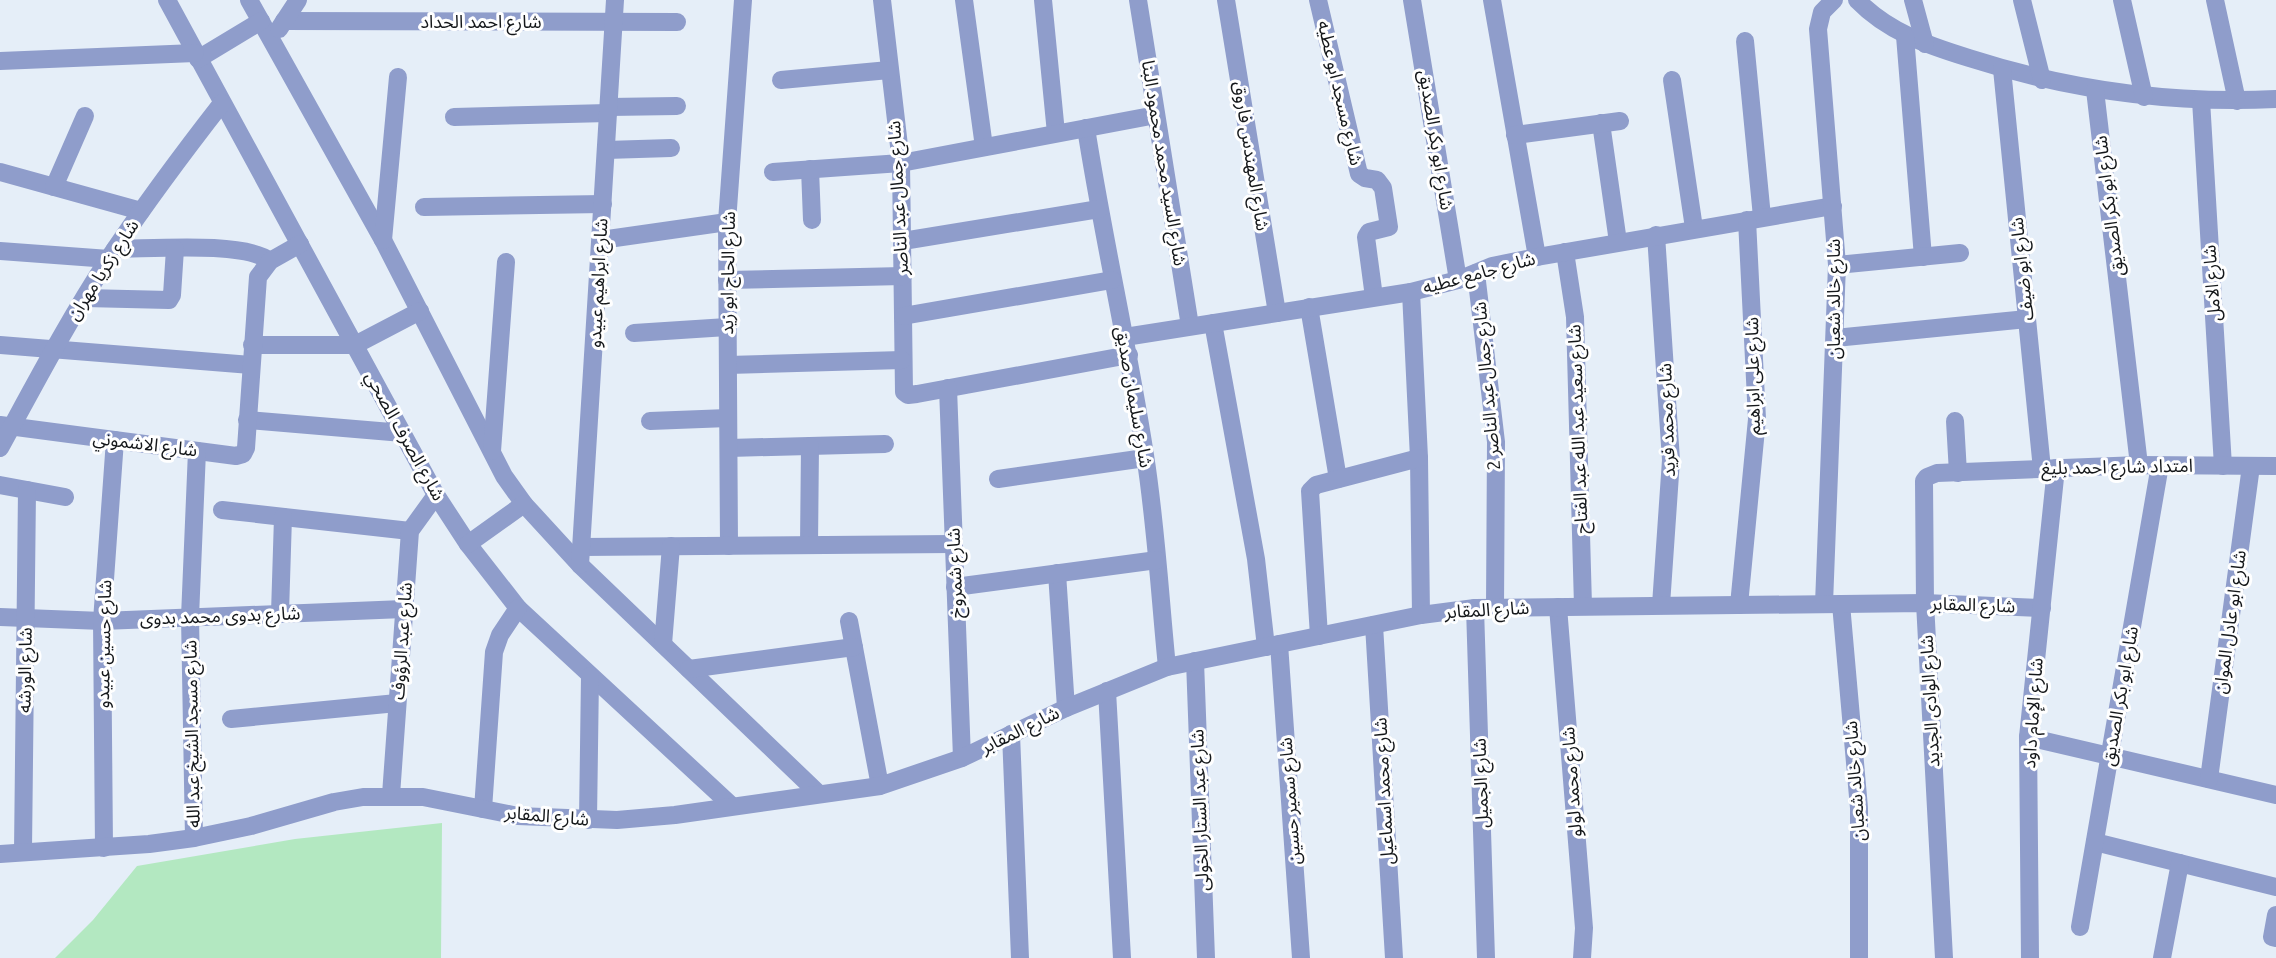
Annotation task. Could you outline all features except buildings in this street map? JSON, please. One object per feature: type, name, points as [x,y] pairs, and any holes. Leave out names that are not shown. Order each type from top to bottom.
[{"type":"street","name":"شارع الصرف الصحي","points":[[167,0],[436,495],[468,544],[518,608],[732,806]]},
{"type":"street","points":[[249,0],[383,240],[504,476],[524,504],[580,565],[819,794]]},
{"type":"street","points":[[271,40],[298,0]]},
{"type":"street","name":"شارع ابراهيم عبيدو","points":[[580,565],[615,0]]},
{"type":"street","name":"شارع الحاج ابو زيد","points":[[729,546],[728,222],[743,0]]},
{"type":"street","name":"شارع جمال عبد الناصر","points":[[882,0],[901,163],[902,384],[908,395],[948,388]]},
{"type":"street","points":[[964,0],[984,147]]},
{"type":"street","points":[[1043,0],[1056,133]]},
{"type":"street","name":"شارع السيد محمد محمود البنا","points":[[1138,0],[1190,326]]},
{"type":"street","name":"شارع المهندس فاروق","points":[[1226,0],[1277,313]]},
{"type":"street","name":"شارع مسجد ابو عطيه","points":[[1318,0],[1359,174],[1365,178],[1377,180],[1383,188],[1389,227],[1370,232],[1366,237],[1374,297]]},
{"type":"street","name":"شارع ابو بكر الصديق","points":[[1412,0],[1458,280]]},
{"type":"street","points":[[1492,0],[1537,257]]},
{"type":"street","name":"شارع خالد شعبان","points":[[1834,0],[1822,12],[1818,29],[1837,265],[1832,604],[1859,807],[1859,958]]},
{"type":"street","points":[[1857,0],[1871,14],[1905,36],[2042,80],[2144,97],[2237,101],[2276,99]]},
{"type":"street","points":[[1913,0],[1925,44]]},
{"type":"street","points":[[2022,0],[2042,80]]},
{"type":"street","points":[[2122,0],[2144,97]]},
{"type":"street","points":[[2215,0],[2237,101]]},
{"type":"street","points":[[0,61],[196,56],[261,21]]},
{"type":"street","name":"شارع احمد الحداد","points":[[284,21],[677,22]]},
{"type":"street","points":[[1905,36],[1923,257]]},
{"type":"street","name":"شارع على ابراهيم","points":[[1739,604],[1757,418],[1755,218],[1745,41]]},
{"type":"street","name":"شارع ابو ضيف","points":[[2002,69],[2027,319],[2049,468]]},
{"type":"street","points":[[781,80],[889,70]]},
{"type":"street","points":[[383,240],[398,76]]},
{"type":"street","points":[[1672,80],[1694,228]]},
{"type":"street","name":"شارع ابو بكر الصديق","points":[[2095,90],[2139,465]]},
{"type":"street","name":"شارع الامل","points":[[2201,100],[2223,466]]},
{"type":"street","name":"شارع زكريا مهران","points":[[0,448],[6,426],[112,254],[141,211],[222,103]]},
{"type":"street","points":[[454,117],[677,106]]},
{"type":"street","points":[[773,172],[901,163],[1156,115]]},
{"type":"street","points":[[54,187],[85,116]]},
{"type":"street","points":[[1515,135],[1620,121]]},
{"type":"street","points":[[1601,123],[1618,242]]},
{"type":"street","name":"شارع سليمان صديق","points":[[1086,128],[1098,209],[1127,346],[1145,458],[1167,668]]},
{"type":"street","points":[[606,150],[671,148]]},
{"type":"street","points":[[810,169],[813,220]]},
{"type":"street","points":[[0,172],[141,211]]},
{"type":"street","points":[[424,207],[603,204]]},
{"type":"street","name":"شارع جامع عطيه","points":[[948,388],[1127,346],[1190,326],[1411,292],[1458,280],[1492,266],[1694,228],[1833,207]]},
{"type":"street","points":[[903,240],[1098,209]]},
{"type":"street","points":[[600,240],[728,222]]},
{"type":"street","name":"شارع محمد فريد","points":[[1656,235],[1671,460],[1661,605]]},
{"type":"street","points":[[300,244],[262,268],[256,287],[247,420],[403,433]]},
{"type":"street","points":[[0,251],[112,254],[175,249],[239,250],[261,254],[270,261]]},
{"type":"street","points":[[85,298],[169,300],[172,295],[175,249]]},
{"type":"street","name":"شارع سعيد عبد الله عبد الفتاح","points":[[1565,252],[1575,317],[1583,606]]},
{"type":"street","points":[[1837,265],[1960,253]]},
{"type":"street","points":[[492,451],[506,262]]},
{"type":"street","name":"شارع جمال عبد الناصر 2","points":[[1476,273],[1496,442],[1495,608]]},
{"type":"street","points":[[727,280],[903,276]]},
{"type":"street","points":[[903,316],[1112,280]]},
{"type":"street","points":[[1411,292],[1419,458],[1421,615]]},
{"type":"street","points":[[1309,307],[1338,478]]},
{"type":"street","points":[[252,345],[355,345],[420,311]]},
{"type":"street","points":[[1835,338],[2027,319]]},
{"type":"street","points":[[1213,323],[1272,645]]},
{"type":"street","points":[[634,333],[728,327]]},
{"type":"street","points":[[0,345],[251,365]]},
{"type":"street","points":[[728,364],[902,360]]},
{"type":"street","name":"شارع شمروخ","points":[[948,388],[962,758]]},
{"type":"street","points":[[650,421],[728,418]]},
{"type":"street","name":"شارع الاشموني","points":[[6,426],[236,456],[243,454],[246,450],[247,420]]},
{"type":"street","points":[[1955,421],[1958,473]]},
{"type":"street","name":"شارع حسين عبيدو","points":[[104,848],[102,621],[115,440]]},
{"type":"street","points":[[729,448],[885,444]]},
{"type":"street","points":[[809,545],[810,446]]},
{"type":"street","name":"شارع مسجد الشيخ عبد الله","points":[[194,838],[190,617],[197,451]]},
{"type":"street","points":[[998,479],[1145,458]]},
{"type":"street","points":[[1319,636],[1309,495],[1316,485],[1419,458]]},
{"type":"street","name":"امتداد شارع احمد بليغ","points":[[1958,473],[2139,465],[2276,466]]},
{"type":"street","name":"شارع ابو بكر الصديق","points":[[2080,927],[2160,465]]},
{"type":"street","name":"شارع ابو عادل الموان","points":[[2209,779],[2251,466]]},
{"type":"street","name":"شارع الإمام داود","points":[[2030,958],[2028,737],[2042,608],[2049,468]]},
{"type":"street","name":"شارع الوادى الجديد","points":[[1944,958],[1925,603],[1924,481],[1932,474],[1958,473]]},
{"type":"street","points":[[0,485],[66,497]]},
{"type":"street","name":"شارع الورشه","points":[[23,851],[27,490]]},
{"type":"street","points":[[222,510],[410,531],[436,495]]},
{"type":"street","points":[[468,544],[524,504]]},
{"type":"street","points":[[280,613],[283,517]]},
{"type":"street","name":"شارع عبد الرؤوف","points":[[391,795],[410,531]]},
{"type":"street","points":[[582,547],[953,544]]},
{"type":"street","points":[[663,644],[670,546]]},
{"type":"street","points":[[955,587],[1157,560]]},
{"type":"street","points":[[1057,573],[1066,708]]},
{"type":"street","name":"شارع المقابر","points":[[0,854],[104,848],[194,838],[251,826],[334,802],[391,795],[423,796],[518,816],[588,820],[643,818],[880,786],[962,758],[1066,708],[1167,668],[1421,615],[1475,608],[1925,603],[2042,608]]},
{"type":"street","name":"شارع محمد لولو","points":[[1558,607],[1584,928],[1582,958]]},
{"type":"street","points":[[483,809],[494,652],[500,635],[518,608]]},
{"type":"street","name":"شارع الجميل","points":[[1475,608],[1486,958]]},
{"type":"street","name":"شارع بدوى محمد بدوى","points":[[0,617],[26,620],[102,621],[404,609]]},
{"type":"street","points":[[849,621],[880,786]]},
{"type":"street","name":"شارع محمد اسماعيل","points":[[1374,625],[1394,958]]},
{"type":"street","name":"شارع سمير حسين","points":[[1272,645],[1301,958]]},
{"type":"street","points":[[689,669],[854,647]]},
{"type":"street","name":"شارع عبد الستار الخولى","points":[[1195,662],[1206,958]]},
{"type":"street","points":[[588,820],[590,676]]},
{"type":"street","points":[[1107,691],[1122,958]]},
{"type":"street","points":[[231,719],[397,703]]},
{"type":"street","points":[[1011,734],[1020,958]]},
{"type":"street","points":[[2028,737],[2276,795]]},
{"type":"street","points":[[2095,842],[2276,887]]},
{"type":"street","points":[[2162,958],[2180,863]]},
{"type":"street","points":[[2274,937],[2276,915]]},
{"type":"green space","points":[[442,823],[441,958],[55,958],[93,920],[137,866],[295,839]]}]
